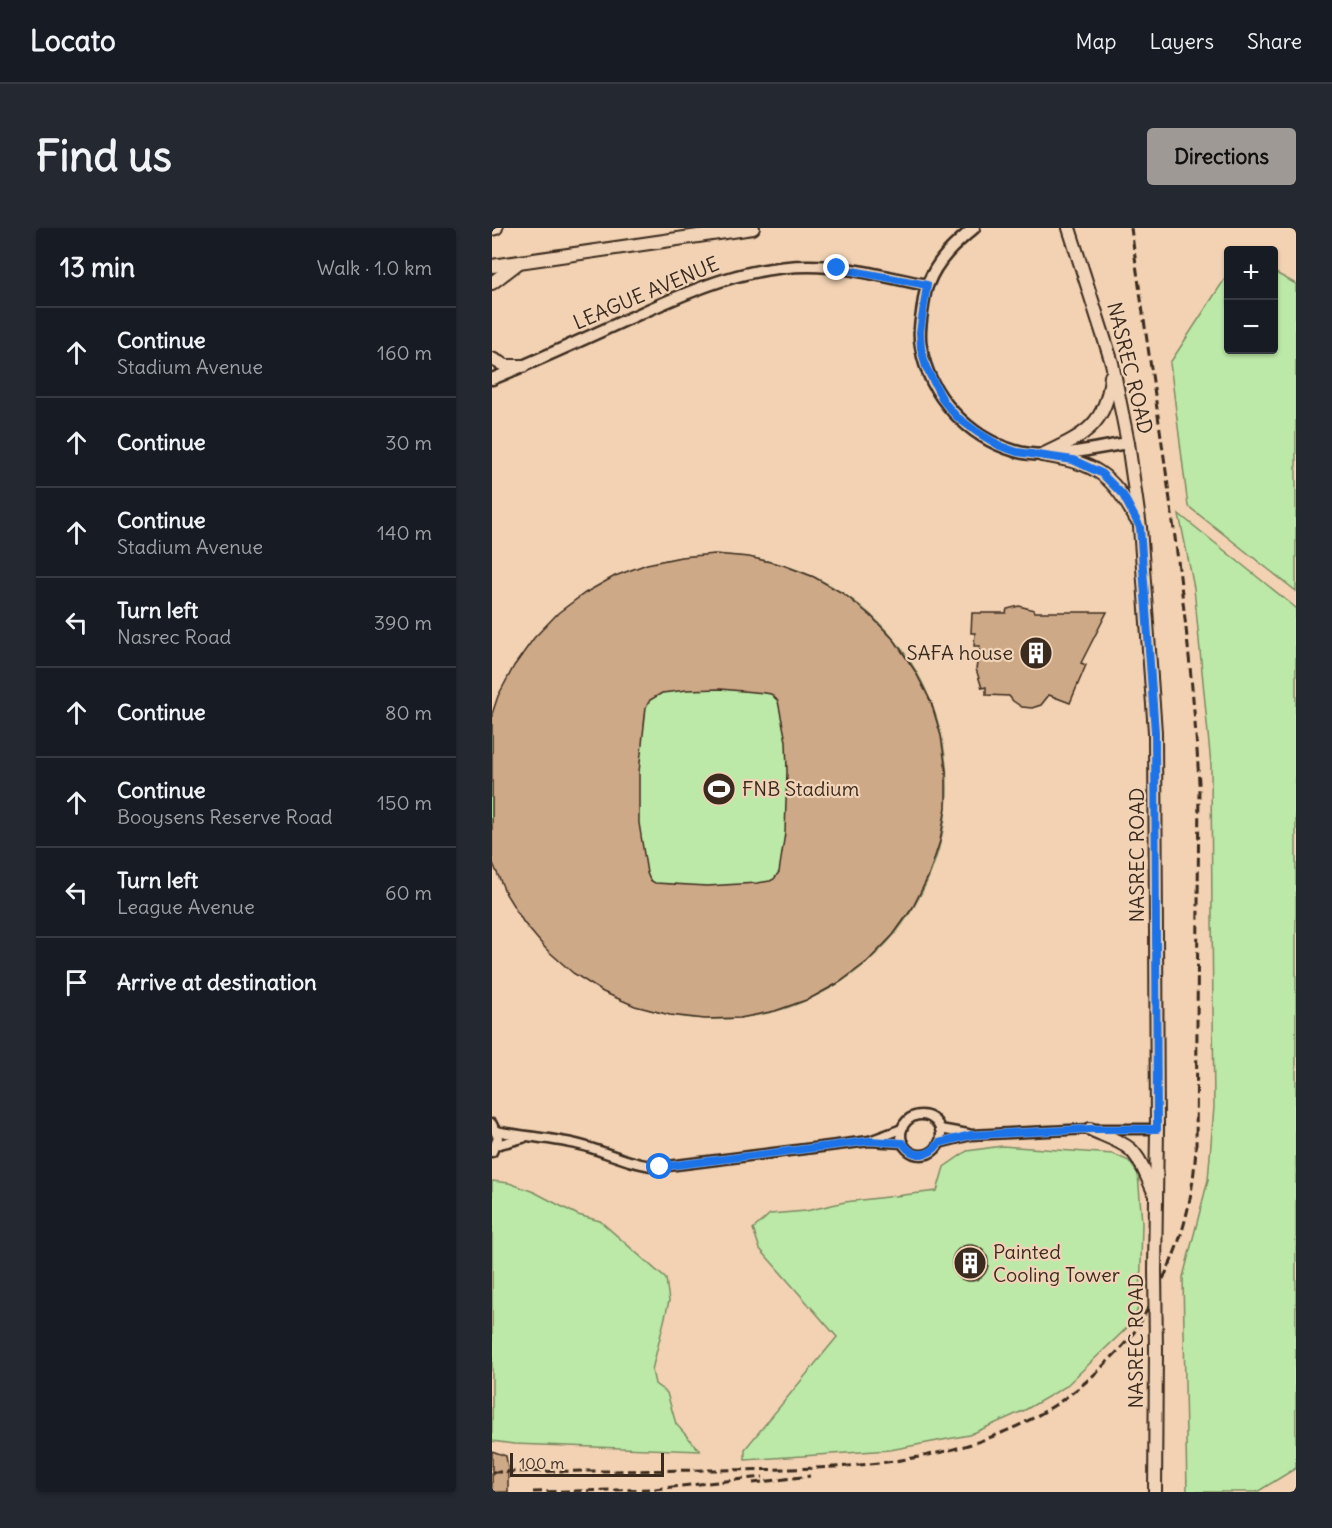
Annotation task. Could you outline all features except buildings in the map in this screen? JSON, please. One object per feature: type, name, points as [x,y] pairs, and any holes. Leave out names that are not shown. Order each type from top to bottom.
[{"type":"main road","points":[[492,266],[753,228]]},
{"type":"main road","name":"NASREC ROAD","points":[[1069,228],[1112,363],[1128,443],[1140,527],[1155,732],[1157,1129],[1153,1488]]},
{"type":"main road","points":[[492,283],[521,261]]},
{"type":"main road","points":[[492,359],[506,366],[523,366]]},
{"type":"main road","points":[[1042,455],[1080,436],[1092,425],[1107,398],[1112,363]]},
{"type":"main road","points":[[1042,455],[1073,460],[1101,473],[1123,495],[1140,527]]},
{"type":"main road","points":[[1090,1129],[1132,1151],[1156,1196]]},
{"type":"street","points":[[974,228],[947,251],[927,285],[920,332],[921,348],[926,367],[944,402],[957,417],[977,432],[1000,446],[1017,452],[1042,455],[1128,443]]},
{"type":"street","name":"LEAGUE AVENUE","points":[[492,379],[696,289],[729,277],[764,269],[826,267],[927,285]]},
{"type":"street","points":[[869,1141],[902,1129],[909,1119],[920,1116],[932,1119],[940,1129],[971,1135]]},
{"type":"street","points":[[526,1137],[494,1149],[494,1128],[526,1137],[561,1140],[643,1165],[660,1167],[869,1141],[903,1143]]},
{"type":"street","points":[[902,1129],[903,1143],[911,1152],[923,1155],[935,1149],[939,1143],[940,1129]]},
{"type":"street","points":[[939,1143],[971,1135],[1090,1129],[1157,1129]]},
{"type":"green space","points":[[1278,274],[1296,284],[1296,591],[1188,506],[1170,363],[1224,280],[1224,354],[1278,354]]},
{"type":"green space","points":[[1179,514],[1296,608],[1296,1468],[1257,1492],[1187,1492],[1183,1277],[1208,1180],[1214,1107],[1211,765],[1194,588]]},
{"type":"green space","name":"FNB Stadium","points":[[715,555],[760,560],[804,573],[844,594],[879,623],[908,658],[929,698],[942,742],[947,787],[942,832],[929,876],[908,916],[879,951],[844,980],[804,1001],[760,1014],[715,1019],[670,1014],[626,1001],[586,980],[551,951],[522,916],[501,876],[488,832],[483,787],[488,742],[501,698],[522,658],[551,623],[586,594],[626,573],[670,560]]},
{"type":"green space","points":[[1002,1146],[1113,1154],[1129,1161],[1138,1174],[1142,1223],[1140,1302],[1133,1322],[1065,1387],[1025,1410],[969,1435],[890,1450],[745,1460],[745,1449],[837,1337],[760,1249],[753,1229],[770,1214],[806,1211],[845,1202],[937,1191],[944,1167],[967,1151]]},
{"type":"green space","points":[[492,1181],[509,1183],[534,1192],[578,1215],[600,1221],[666,1279],[669,1301],[652,1370],[655,1384],[667,1393],[676,1424],[700,1451],[514,1444],[492,1441]]},
{"type":"railway","points":[[492,1472],[810,1468],[862,1465],[913,1458],[963,1446],[1011,1429],[1056,1404],[1098,1371],[1138,1327],[1163,1280],[1184,1226],[1192,1189],[1196,1148],[1199,783],[1180,574],[1131,228]]},
{"type":"railway","points":[[753,1483],[810,1476]]},
{"type":"railway","points":[[533,1492],[654,1489],[763,1477]]},
{"type":"place","name":"SAFA house","points":[[1036,653]]},
{"type":"place","name":"FNB Stadium","points":[[719,789]]},
{"type":"place","name":"Painted Cooling Tower","points":[[970,1263]]},
{"type":"route","points":[[660,1167],[675,1167],[869,1141],[903,1143],[911,1152],[923,1155],[930,1153],[939,1143],[971,1135],[1090,1129],[1157,1129],[1155,732],[1140,527],[1123,495],[1113,482],[1101,473],[1073,460],[1017,452],[1000,446],[957,417],[934,386],[921,348],[920,332],[927,285],[837,268]]}]
